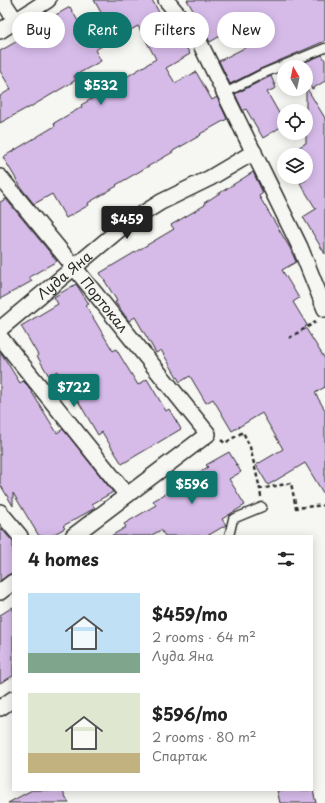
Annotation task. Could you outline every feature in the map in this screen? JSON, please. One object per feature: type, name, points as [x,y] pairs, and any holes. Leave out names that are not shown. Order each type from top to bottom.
[{"type":"street","points":[[2,0],[12,15]]},
{"type":"street","points":[[30,12],[48,0]]},
{"type":"street","points":[[166,0],[197,37],[300,247],[322,298]]},
{"type":"street","points":[[0,31],[12,24]]},
{"type":"street","name":"Луда Яна","points":[[0,329],[126,224],[161,202],[210,178],[254,152]]},
{"type":"street","name":"Портокал","points":[[0,177],[208,434]]},
{"type":"street","points":[[0,337],[127,495]]},
{"type":"street","points":[[74,535],[208,434]]},
{"type":"street","points":[[0,512],[19,535]]},
{"type":"street","points":[[0,592],[12,583]]},
{"type":"street","points":[[0,708],[12,700]]},
{"type":"lane","points":[[225,93],[262,74],[325,48]]},
{"type":"lane","points":[[229,535],[233,519],[262,507]]},
{"type":"path","points":[[289,338],[314,323],[322,298]]},
{"type":"path","points":[[208,434],[225,443],[243,432],[250,447],[260,489],[262,507]]},
{"type":"path","points":[[260,489],[291,483],[296,508],[325,505]]},
{"type":"building","points":[[94,0],[152,0],[159,12],[140,12],[140,30],[138,26],[132,29],[132,12],[101,12]]},
{"type":"building","points":[[187,0],[325,0],[325,41],[281,60],[277,60],[277,62],[230,84],[219,61],[244,48],[275,48],[275,12],[217,12],[217,38],[210,42],[209,12],[194,12]]},
{"type":"building","points":[[70,7],[73,12],[73,48],[99,48],[95,50],[101,61],[74,76],[76,80],[0,123],[0,96],[11,89],[0,71],[0,51],[12,44],[12,48],[65,48],[65,12],[61,12]]},
{"type":"building","points":[[150,48],[186,48],[190,54],[166,68],[175,83],[196,72],[212,100],[217,97],[227,119],[116,185],[117,186],[88,203],[89,205],[66,218],[52,194],[34,204],[22,189],[3,157],[55,126],[54,123],[82,107],[81,105],[156,59]]},
{"type":"building","points":[[322,55],[325,60],[325,81],[313,88],[313,60],[310,60]]},
{"type":"building","points":[[271,76],[276,88],[267,92],[277,110],[277,129],[263,138],[246,109],[243,111],[235,94]]},
{"type":"building","points":[[306,96],[312,96],[325,118],[325,254],[303,217],[316,209],[301,184],[313,184],[313,148],[298,148],[306,143],[306,140],[313,140],[313,104],[306,104]]},
{"type":"building","points":[[253,172],[263,193],[259,196],[290,248],[296,262],[282,270],[299,298],[293,302],[307,325],[305,327],[325,359],[325,387],[315,393],[325,410],[325,496],[305,463],[268,485],[256,465],[283,449],[262,413],[232,431],[213,399],[206,403],[190,376],[180,382],[161,350],[156,353],[135,317],[129,321],[115,302],[117,301],[100,273],[174,229],[171,225],[205,205],[204,203]]},
{"type":"building","points":[[6,199],[57,261],[29,277],[32,281],[0,299],[0,202]]},
{"type":"building","points":[[76,284],[89,304],[86,306],[113,351],[116,349],[138,385],[147,379],[166,411],[169,409],[181,429],[122,464],[102,432],[98,435],[78,401],[75,402],[57,371],[49,376],[21,326],[58,304],[54,297]]},
{"type":"building","points":[[0,351],[20,383],[23,381],[28,386],[57,433],[63,429],[113,492],[92,504],[95,508],[63,526],[65,528],[53,535],[38,535],[13,493],[13,506],[0,484]]},
{"type":"building","points":[[229,452],[241,472],[229,479],[245,505],[222,519],[226,525],[209,535],[164,535],[161,530],[152,535],[113,535],[126,527],[124,524],[156,505],[153,501],[208,467],[206,465]]},
{"type":"building","points":[[1,528],[12,541],[12,573],[0,581]]},
{"type":"building","points":[[12,608],[12,677],[0,683],[0,615]]},
{"type":"building","points":[[313,790],[316,803],[280,803],[277,791]]},
{"type":"building","points":[[30,791],[63,791],[69,803],[8,803]]}]
